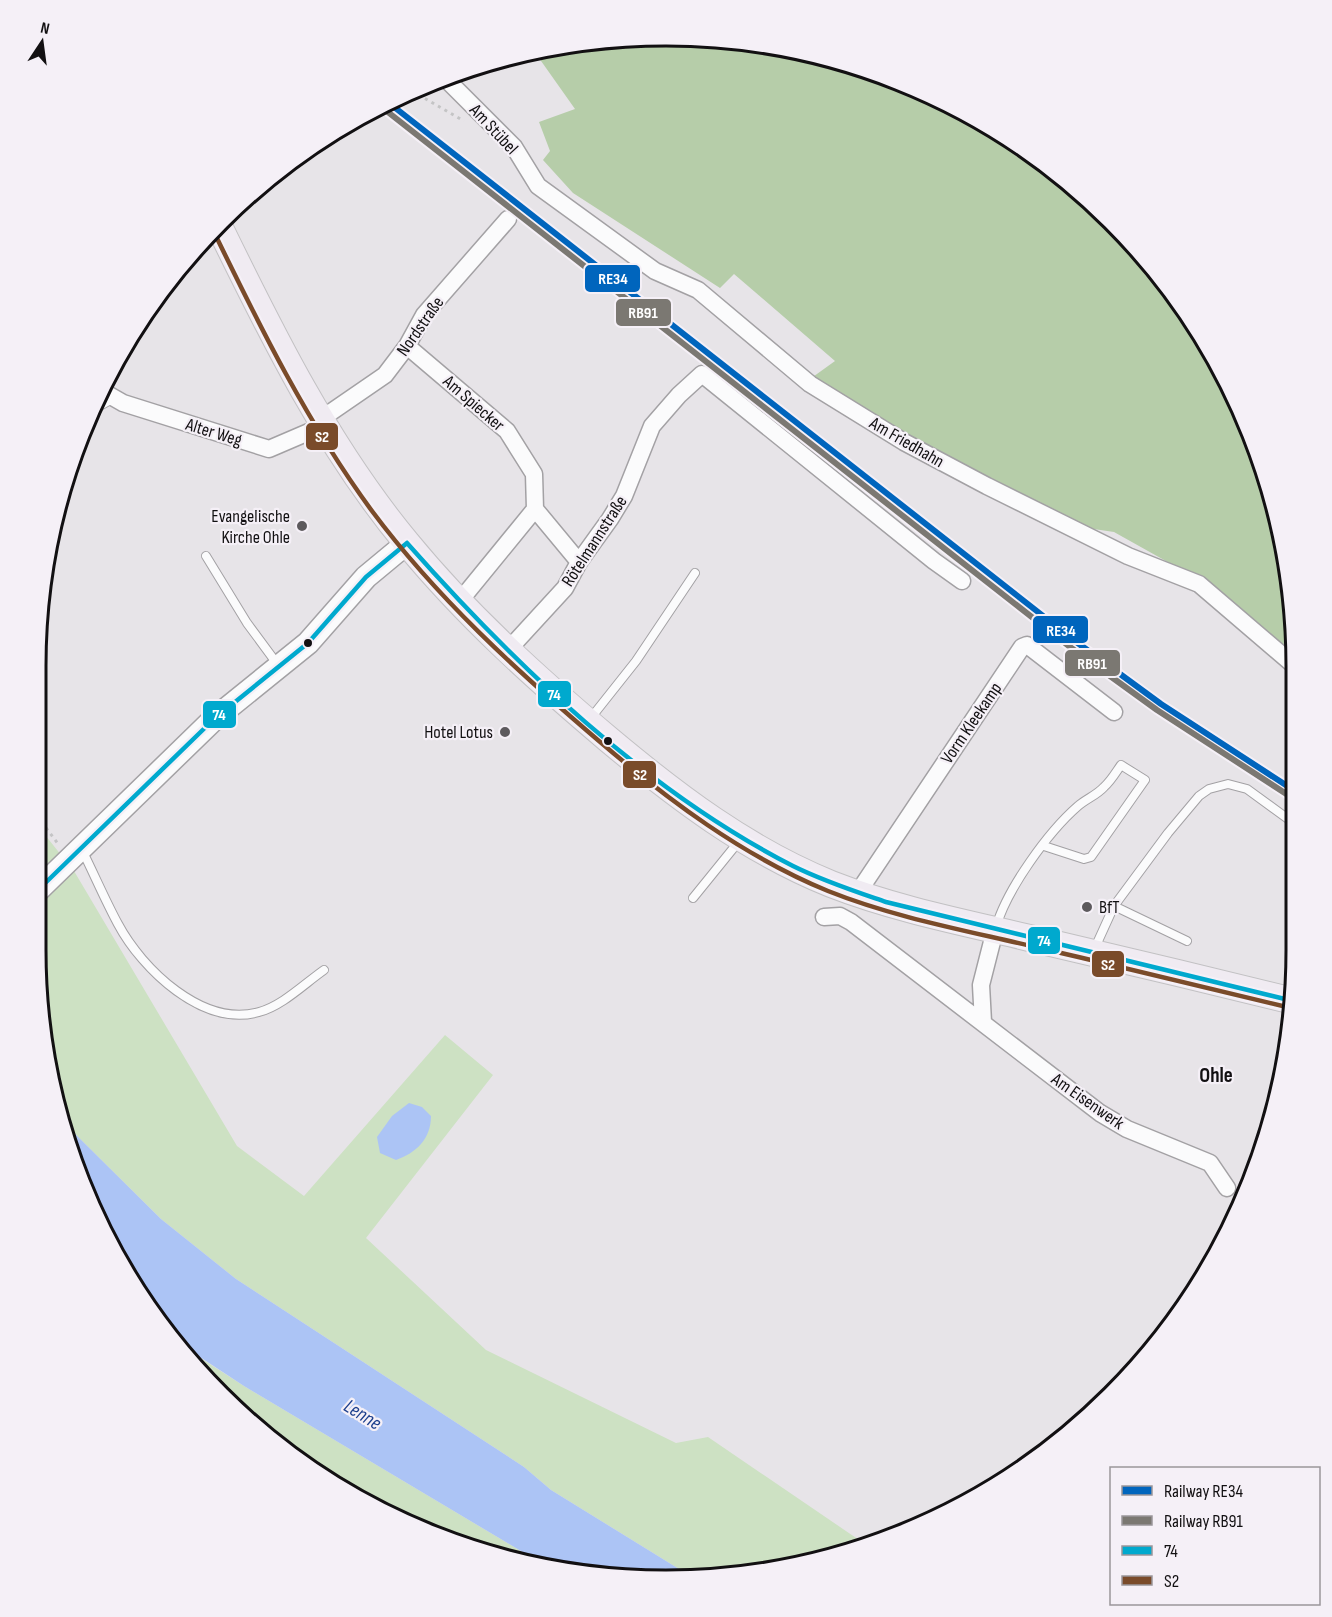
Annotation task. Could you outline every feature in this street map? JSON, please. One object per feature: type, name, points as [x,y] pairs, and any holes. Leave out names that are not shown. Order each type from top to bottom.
[{"type":"main road","points":[[223,234],[271,332],[323,422],[407,543],[459,602],[508,650],[588,722],[674,793],[780,861],[857,894],[996,930],[1283,999]]},
{"type":"street","name":"Am Stübel","points":[[451,85],[514,147],[538,186]]},
{"type":"street","name":"Am Friedhahn","points":[[538,186],[655,271],[698,290],[810,384],[904,442],[987,486],[1128,556],[1199,584],[1286,658]]},
{"type":"street","name":"Nordstraße","points":[[323,422],[385,375],[407,346],[424,315],[508,219]]},
{"type":"street","name":"Am Spiecker","points":[[407,346],[507,431],[534,474],[536,509]]},
{"type":"street","name":"Rötelmannstraße","points":[[508,650],[565,588],[579,562],[624,496],[652,426],[679,395],[702,374],[962,581]]},
{"type":"street","name":"Alter Weg","points":[[109,395],[269,449],[323,422]]},
{"type":"street","points":[[459,602],[536,509],[579,562]]},
{"type":"street","points":[[46,883],[214,719],[280,668],[308,643],[366,577],[407,543]]},
{"type":"street","name":"Vorm Kleekamp","points":[[857,894],[1022,647],[1027,645],[1114,712]]},
{"type":"street","name":"Am Eisenwerk","points":[[824,917],[840,916],[851,922],[1100,1113],[1127,1129],[1210,1163],[1227,1188]]},
{"type":"street","points":[[983,1022],[981,986],[996,930]]},
{"type":"lane","points":[[206,556],[247,623],[280,668]]},
{"type":"lane","points":[[588,722],[636,661],[695,573]]},
{"type":"lane","points":[[996,930],[1004,903],[1044,846],[1079,805],[1105,787],[1121,765],[1146,780],[1091,857],[1084,859],[1044,846]]},
{"type":"lane","points":[[1093,953],[1114,906],[1168,833],[1199,796],[1209,789],[1228,784],[1247,789],[1286,817]]},
{"type":"lane","points":[[693,898],[742,838]]},
{"type":"lane","points":[[71,860],[131,943],[154,970],[181,995],[202,1006],[226,1015],[260,1012],[324,970]]},
{"type":"lane","points":[[1114,906],[1187,941]]},
{"type":"path","points":[[422,97],[468,123],[490,123]]},
{"type":"path","points":[[46,828],[71,860]]},
{"type":"green space","points":[[666,46],[747,52],[787,58],[826,68],[865,79],[903,94],[976,129],[1043,175],[1074,200],[1132,258],[1181,322],[1222,392],[1253,467],[1274,545],[1285,647],[1198,579],[1114,532],[1087,528],[1002,485],[844,400],[810,379],[835,361],[734,274],[720,288],[573,193],[543,160],[550,151],[539,122],[575,109],[540,59],[585,52]]},
{"type":"green space","points":[[46,836],[74,871],[237,1146],[304,1196],[445,1035],[493,1075],[366,1238],[486,1350],[676,1443],[708,1437],[859,1540],[787,1559],[707,1569],[680,1570],[551,1490],[524,1467],[236,1279],[161,1219],[74,1133],[58,1072],[48,992]]},
{"type":"green space","points":[[198,1356],[526,1554],[467,1538],[392,1507],[356,1488],[322,1466],[258,1417]]},
{"type":"water","points":[[409,1103],[422,1107],[431,1116],[430,1124],[421,1144],[396,1160],[380,1153],[377,1137],[392,1116]]},
{"type":"water","name":"Lenne","points":[[74,1133],[161,1219],[236,1279],[524,1467],[551,1490],[680,1570],[625,1569],[585,1565],[526,1554],[244,1386],[197,1355],[151,1295],[110,1225]]},
{"type":"rail line","name":"RE34","points":[[396,108],[1075,641],[1161,704],[1286,785]]},
{"type":"rail line","name":"RB91","points":[[388,112],[1070,647],[1157,710],[1286,794]]},
{"type":"transit line","name":"S2","points":[[218,239],[267,339],[306,409],[349,478],[397,543],[451,604],[538,688],[599,741],[679,805],[736,844],[766,861],[828,891],[853,900],[928,922],[1283,1006]]},
{"type":"transit line","name":"74","points":[[407,543],[492,634],[585,722],[686,801],[739,836],[793,866],[886,902],[1283,999]]},
{"type":"transit line","name":"74","points":[[46,882],[214,719],[308,643],[366,577],[407,543]]},
{"type":"place","name":"Evangelische Kirche Ohle","points":[[302,526]]},
{"type":"place","name":"Hotel Lotus","points":[[505,732]]},
{"type":"place","name":"BfT","points":[[1087,907]]},
{"type":"district","name":"Ohle","points":[[1216,1075]]}]
